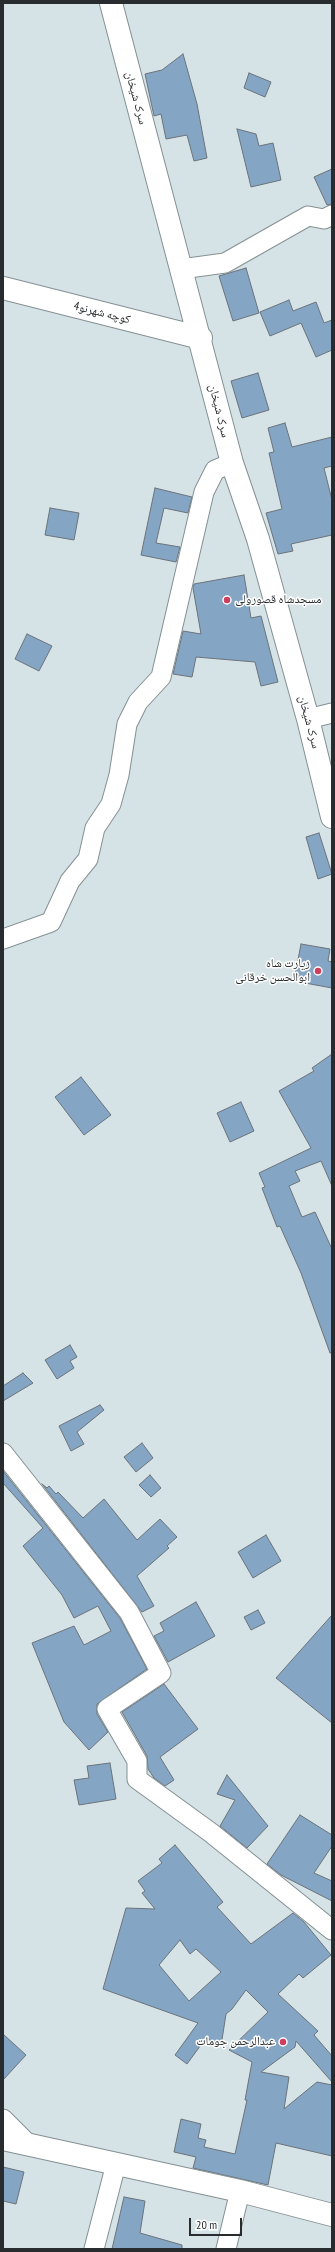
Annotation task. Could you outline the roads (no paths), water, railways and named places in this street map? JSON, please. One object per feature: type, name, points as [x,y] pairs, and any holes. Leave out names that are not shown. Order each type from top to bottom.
[{"type":"street","name":"سرک شیخان","points":[[111,3],[232,462],[258,540],[308,719],[332,817]]},
{"type":"street","points":[[181,268],[225,263],[308,216],[324,219],[332,215]]},
{"type":"street","name":"کوچه شهرنو4","points":[[3,288],[200,338]]},
{"type":"street","points":[[3,939],[51,922],[70,881],[88,859],[94,828],[110,804],[119,775],[127,724],[138,702],[161,677],[204,492],[215,470],[232,462]]},
{"type":"street","points":[[308,719],[332,713]]},
{"type":"street","points":[[3,1453],[129,1612],[160,1673],[107,1709],[137,1761],[137,1779],[210,1832],[332,1930]]},
{"type":"street","points":[[3,2119],[29,2145]]},
{"type":"street","points":[[3,2139],[240,2191],[332,2215]]},
{"type":"street","points":[[94,2249],[116,2164]]},
{"type":"street","points":[[226,2249],[240,2191]]},
{"type":"place","name":"مسجدشاه قصورولی","points":[[227,600]]},
{"type":"place","name":"زیارت شاه ابوالحسن خرقانی","points":[[318,971]]},
{"type":"place","name":"عبدالرحمن جومات","points":[[283,2042]]}]
